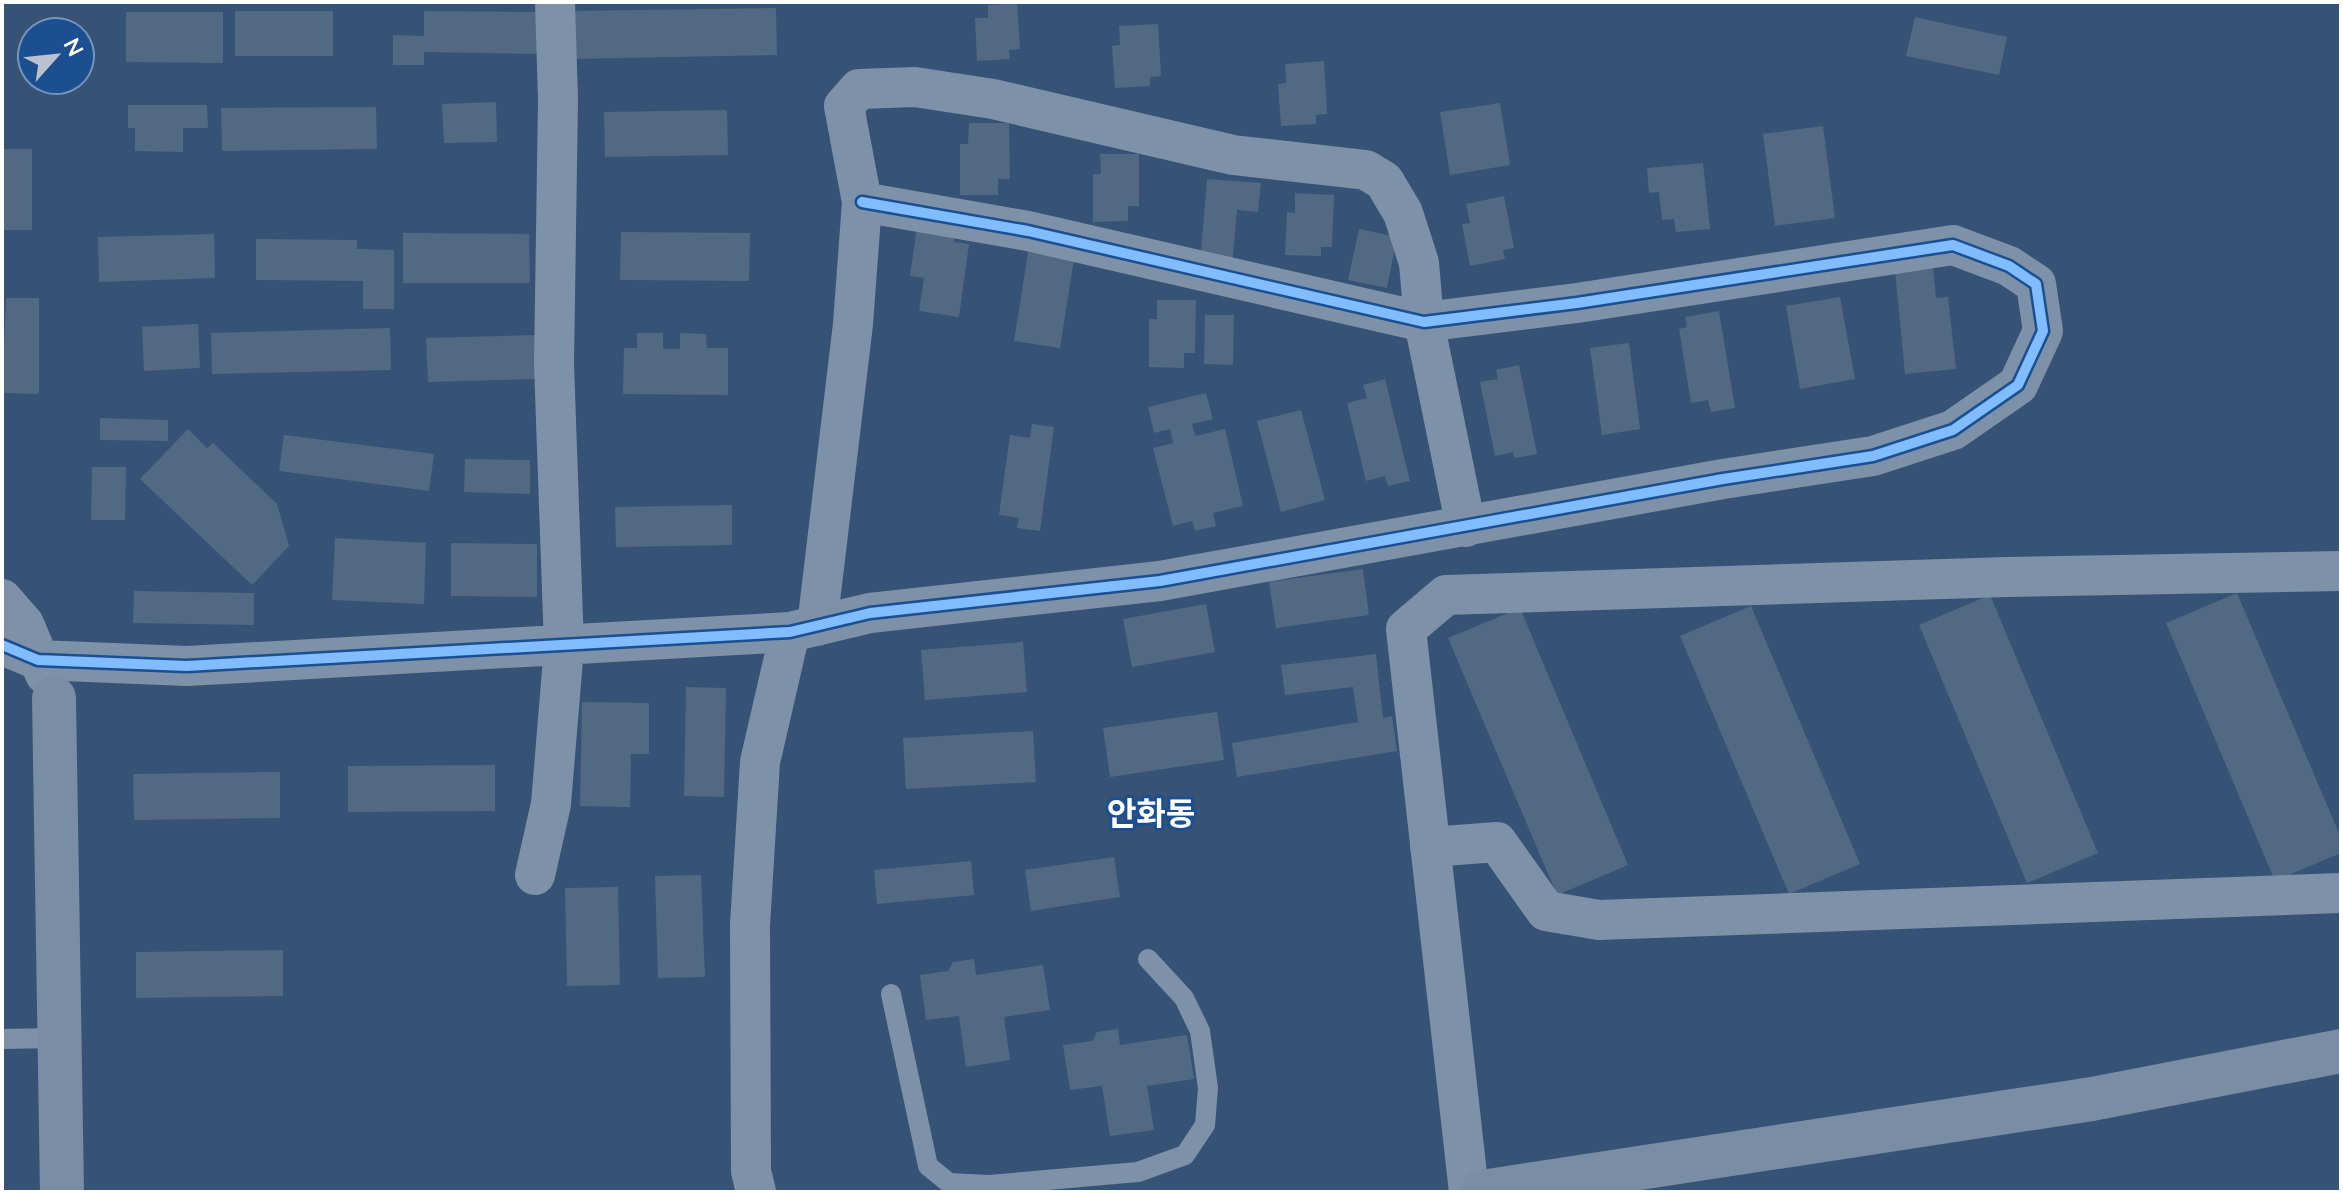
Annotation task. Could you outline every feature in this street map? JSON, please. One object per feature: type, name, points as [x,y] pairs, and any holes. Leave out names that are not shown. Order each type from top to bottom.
[{"type":"street","points":[[535,875],[551,804],[564,647],[554,364],[558,99],[555,2]]},
{"type":"street","points":[[756,1192],[751,1171],[750,910],[760,762],[803,629],[853,324],[862,202],[844,106],[859,89],[915,87],[993,99],[1233,155],[1366,170],[1384,181],[1403,213],[1419,263],[1424,322],[1466,527]]},
{"type":"street","points":[[2,645],[46,679],[187,666],[564,647],[803,629],[870,613],[1160,581],[1723,479],[1873,456],[1953,430],[2018,385],[2043,331],[2036,284],[2009,266],[1953,245],[1577,303],[1424,322],[1028,231],[862,202]]},
{"type":"street","points":[[1469,1192],[1406,629],[1446,595],[2007,577],[2341,571]]},
{"type":"street","points":[[2,599],[24,624],[46,679],[62,1192]]},
{"type":"street","points":[[1430,847],[1497,842],[1546,911],[1599,920],[2341,893]]},
{"type":"street","points":[[1482,1192],[2092,1099],[2341,1051]]},
{"type":"lane","points":[[891,994],[928,1166],[949,1183],[989,1189],[1138,1172],[1185,1155],[1205,1125],[1208,1088],[1200,1031],[1184,998],[1148,959]]},
{"type":"lane","points":[[2,1039],[58,1038]]},
{"type":"building","points":[[1017,3],[1020,49],[1009,50],[1010,59],[977,61],[975,18],[988,18],[988,5]]},
{"type":"building","points":[[776,8],[777,55],[568,59],[567,11]]},
{"type":"building","points":[[235,11],[333,11],[333,56],[235,56]]},
{"type":"building","points":[[424,11],[542,12],[542,54],[424,52],[424,65],[393,65],[393,35],[424,36]]},
{"type":"building","points":[[126,12],[223,12],[223,63],[126,62]]},
{"type":"building","points":[[1915,17],[2007,37],[1999,75],[1906,56]]},
{"type":"building","points":[[1158,24],[1161,76],[1150,77],[1150,86],[1115,88],[1112,46],[1120,45],[1119,26]]},
{"type":"building","points":[[1324,61],[1327,114],[1316,115],[1316,124],[1281,126],[1278,84],[1286,83],[1285,64]]},
{"type":"building","points":[[496,102],[497,142],[444,143],[442,104]]},
{"type":"building","points":[[1500,103],[1510,165],[1450,175],[1440,112]]},
{"type":"building","points":[[128,105],[207,105],[208,128],[183,128],[183,152],[135,151],[135,128],[128,128]]},
{"type":"building","points":[[376,107],[377,149],[222,151],[221,108]]},
{"type":"building","points":[[727,110],[728,155],[605,157],[604,112]]},
{"type":"building","points":[[969,123],[1009,123],[1010,179],[998,179],[998,195],[960,195],[960,144],[968,144]]},
{"type":"building","points":[[1823,126],[1835,218],[1775,226],[1763,134]]},
{"type":"building","points":[[2,149],[32,149],[32,230],[2,230]]},
{"type":"building","points":[[1100,154],[1139,154],[1139,206],[1128,206],[1128,221],[1093,222],[1093,174],[1101,174]]},
{"type":"building","points":[[1703,163],[1710,229],[1676,232],[1674,219],[1662,220],[1659,192],[1649,193],[1647,168]]},
{"type":"building","points":[[1207,179],[1261,183],[1258,212],[1237,210],[1232,265],[1200,262]]},
{"type":"building","points":[[1295,193],[1334,195],[1332,247],[1321,247],[1321,256],[1285,255],[1287,212],[1295,213]]},
{"type":"building","points":[[1504,196],[1514,248],[1503,250],[1505,259],[1470,266],[1462,224],[1470,223],[1466,204]]},
{"type":"building","points":[[917,226],[955,231],[954,242],[969,244],[959,317],[919,311],[924,278],[910,276]]},
{"type":"building","points":[[1359,229],[1397,237],[1387,288],[1348,280]]},
{"type":"building","points":[[621,232],[750,233],[749,281],[620,280]]},
{"type":"building","points":[[403,233],[529,234],[530,283],[403,283]]},
{"type":"building","points":[[214,234],[215,278],[99,282],[98,237]]},
{"type":"building","points":[[256,239],[357,240],[357,249],[394,250],[394,309],[363,309],[363,281],[256,280]]},
{"type":"building","points":[[1029,246],[1075,253],[1060,348],[1014,341]]},
{"type":"building","points":[[1933,267],[1936,298],[1948,297],[1956,369],[1905,374],[1895,271]]},
{"type":"building","points":[[1840,297],[1855,379],[1800,389],[1786,306]]},
{"type":"building","points":[[6,298],[39,298],[39,394],[2,393]]},
{"type":"building","points":[[1157,300],[1196,300],[1195,353],[1184,353],[1184,368],[1149,367],[1149,319],[1157,319]]},
{"type":"building","points":[[1719,311],[1735,408],[1711,412],[1708,400],[1691,403],[1679,329],[1687,327],[1685,317]]},
{"type":"building","points":[[1205,315],[1234,315],[1233,365],[1204,364]]},
{"type":"building","points":[[198,324],[200,368],[144,371],[142,327]]},
{"type":"building","points":[[390,328],[391,370],[212,374],[211,333]]},
{"type":"building","points":[[637,333],[663,333],[663,349],[680,349],[680,333],[706,334],[707,348],[728,348],[728,395],[623,394],[624,348],[637,348]]},
{"type":"building","points":[[535,335],[536,379],[428,382],[426,338]]},
{"type":"building","points":[[1629,343],[1640,429],[1602,435],[1590,348]]},
{"type":"building","points":[[1519,365],[1537,454],[1514,458],[1513,452],[1495,456],[1480,382],[1498,379],[1496,370]]},
{"type":"building","points":[[1385,379],[1410,481],[1388,486],[1385,476],[1366,481],[1347,403],[1367,398],[1363,385]]},
{"type":"building","points":[[1206,393],[1213,419],[1192,424],[1195,436],[1225,429],[1243,506],[1213,513],[1216,526],[1195,531],[1192,521],[1173,526],[1153,448],[1173,443],[1170,429],[1154,433],[1148,407]]},
{"type":"building","points":[[1301,410],[1325,500],[1281,512],[1257,421]]},
{"type":"building","points":[[100,418],[168,420],[168,441],[100,440]]},
{"type":"building","points":[[1032,424],[1054,427],[1040,531],[1017,528],[1019,518],[999,515],[1010,435],[1030,438]]},
{"type":"building","points":[[188,429],[207,448],[213,443],[277,504],[289,546],[252,585],[140,479]]},
{"type":"building","points":[[284,435],[434,454],[429,491],[279,471]]},
{"type":"building","points":[[465,459],[530,460],[530,494],[464,492]]},
{"type":"building","points":[[92,467],[126,467],[125,520],[91,520]]},
{"type":"building","points":[[732,505],[732,545],[616,547],[615,507]]},
{"type":"building","points":[[335,538],[426,543],[424,604],[332,600]]},
{"type":"building","points":[[451,543],[537,544],[537,597],[451,596]]},
{"type":"building","points":[[1363,569],[1369,615],[1276,628],[1269,582]]},
{"type":"building","points":[[134,591],[254,593],[254,625],[133,623]]},
{"type":"building","points":[[2237,593],[2341,838],[2341,853],[2275,881],[2166,623]]},
{"type":"building","points":[[1990,595],[2098,853],[2027,883],[1919,625]]},
{"type":"building","points":[[1206,604],[1215,652],[1132,667],[1123,619]]},
{"type":"building","points":[[1751,606],[1860,864],[1789,894],[1680,636]]},
{"type":"building","points":[[1520,608],[1628,865],[1557,895],[1448,638]]},
{"type":"building","points":[[1023,642],[1027,692],[925,700],[921,650]]},
{"type":"building","points":[[1376,654],[1383,718],[1392,716],[1397,751],[1237,777],[1232,743],[1358,722],[1353,687],[1285,695],[1281,665]]},
{"type":"building","points":[[686,687],[726,688],[724,797],[684,796]]},
{"type":"building","points":[[582,702],[649,703],[649,754],[631,754],[630,807],[580,806]]},
{"type":"building","points":[[1217,712],[1224,760],[1110,777],[1103,728]]},
{"type":"building","points":[[1033,731],[1036,782],[906,789],[903,738]]},
{"type":"building","points":[[495,765],[495,811],[348,812],[348,766]]},
{"type":"building","points":[[280,772],[280,818],[134,820],[133,774]]},
{"type":"building","points":[[1114,857],[1120,897],[1031,911],[1025,870]]},
{"type":"building","points":[[971,861],[974,895],[877,904],[874,870]]},
{"type":"building","points":[[701,875],[705,977],[658,978],[655,876]]},
{"type":"building","points":[[618,887],[620,985],[567,986],[565,888]]},
{"type":"building","points":[[283,950],[283,996],[136,998],[136,952]]},
{"type":"building","points":[[974,959],[976,975],[1043,965],[1050,1010],[1004,1017],[1010,1060],[966,1067],[959,1016],[926,1020],[920,975],[948,971],[953,962]]},
{"type":"building","points":[[1118,1029],[1120,1045],[1187,1035],[1194,1079],[1147,1086],[1154,1130],[1110,1136],[1102,1086],[1070,1090],[1063,1045],[1093,1041],[1097,1032]]},
{"type":"cycle path","points":[[2,645],[38,660],[187,666],[790,632],[870,613],[1160,581],[1723,479],[1873,456],[1953,430],[2018,385],[2043,331],[2036,284],[2009,266],[1953,245],[1577,303],[1424,322],[1028,231],[862,202]]},
{"type":"district","name":"안화동","points":[[1151,814]]}]
